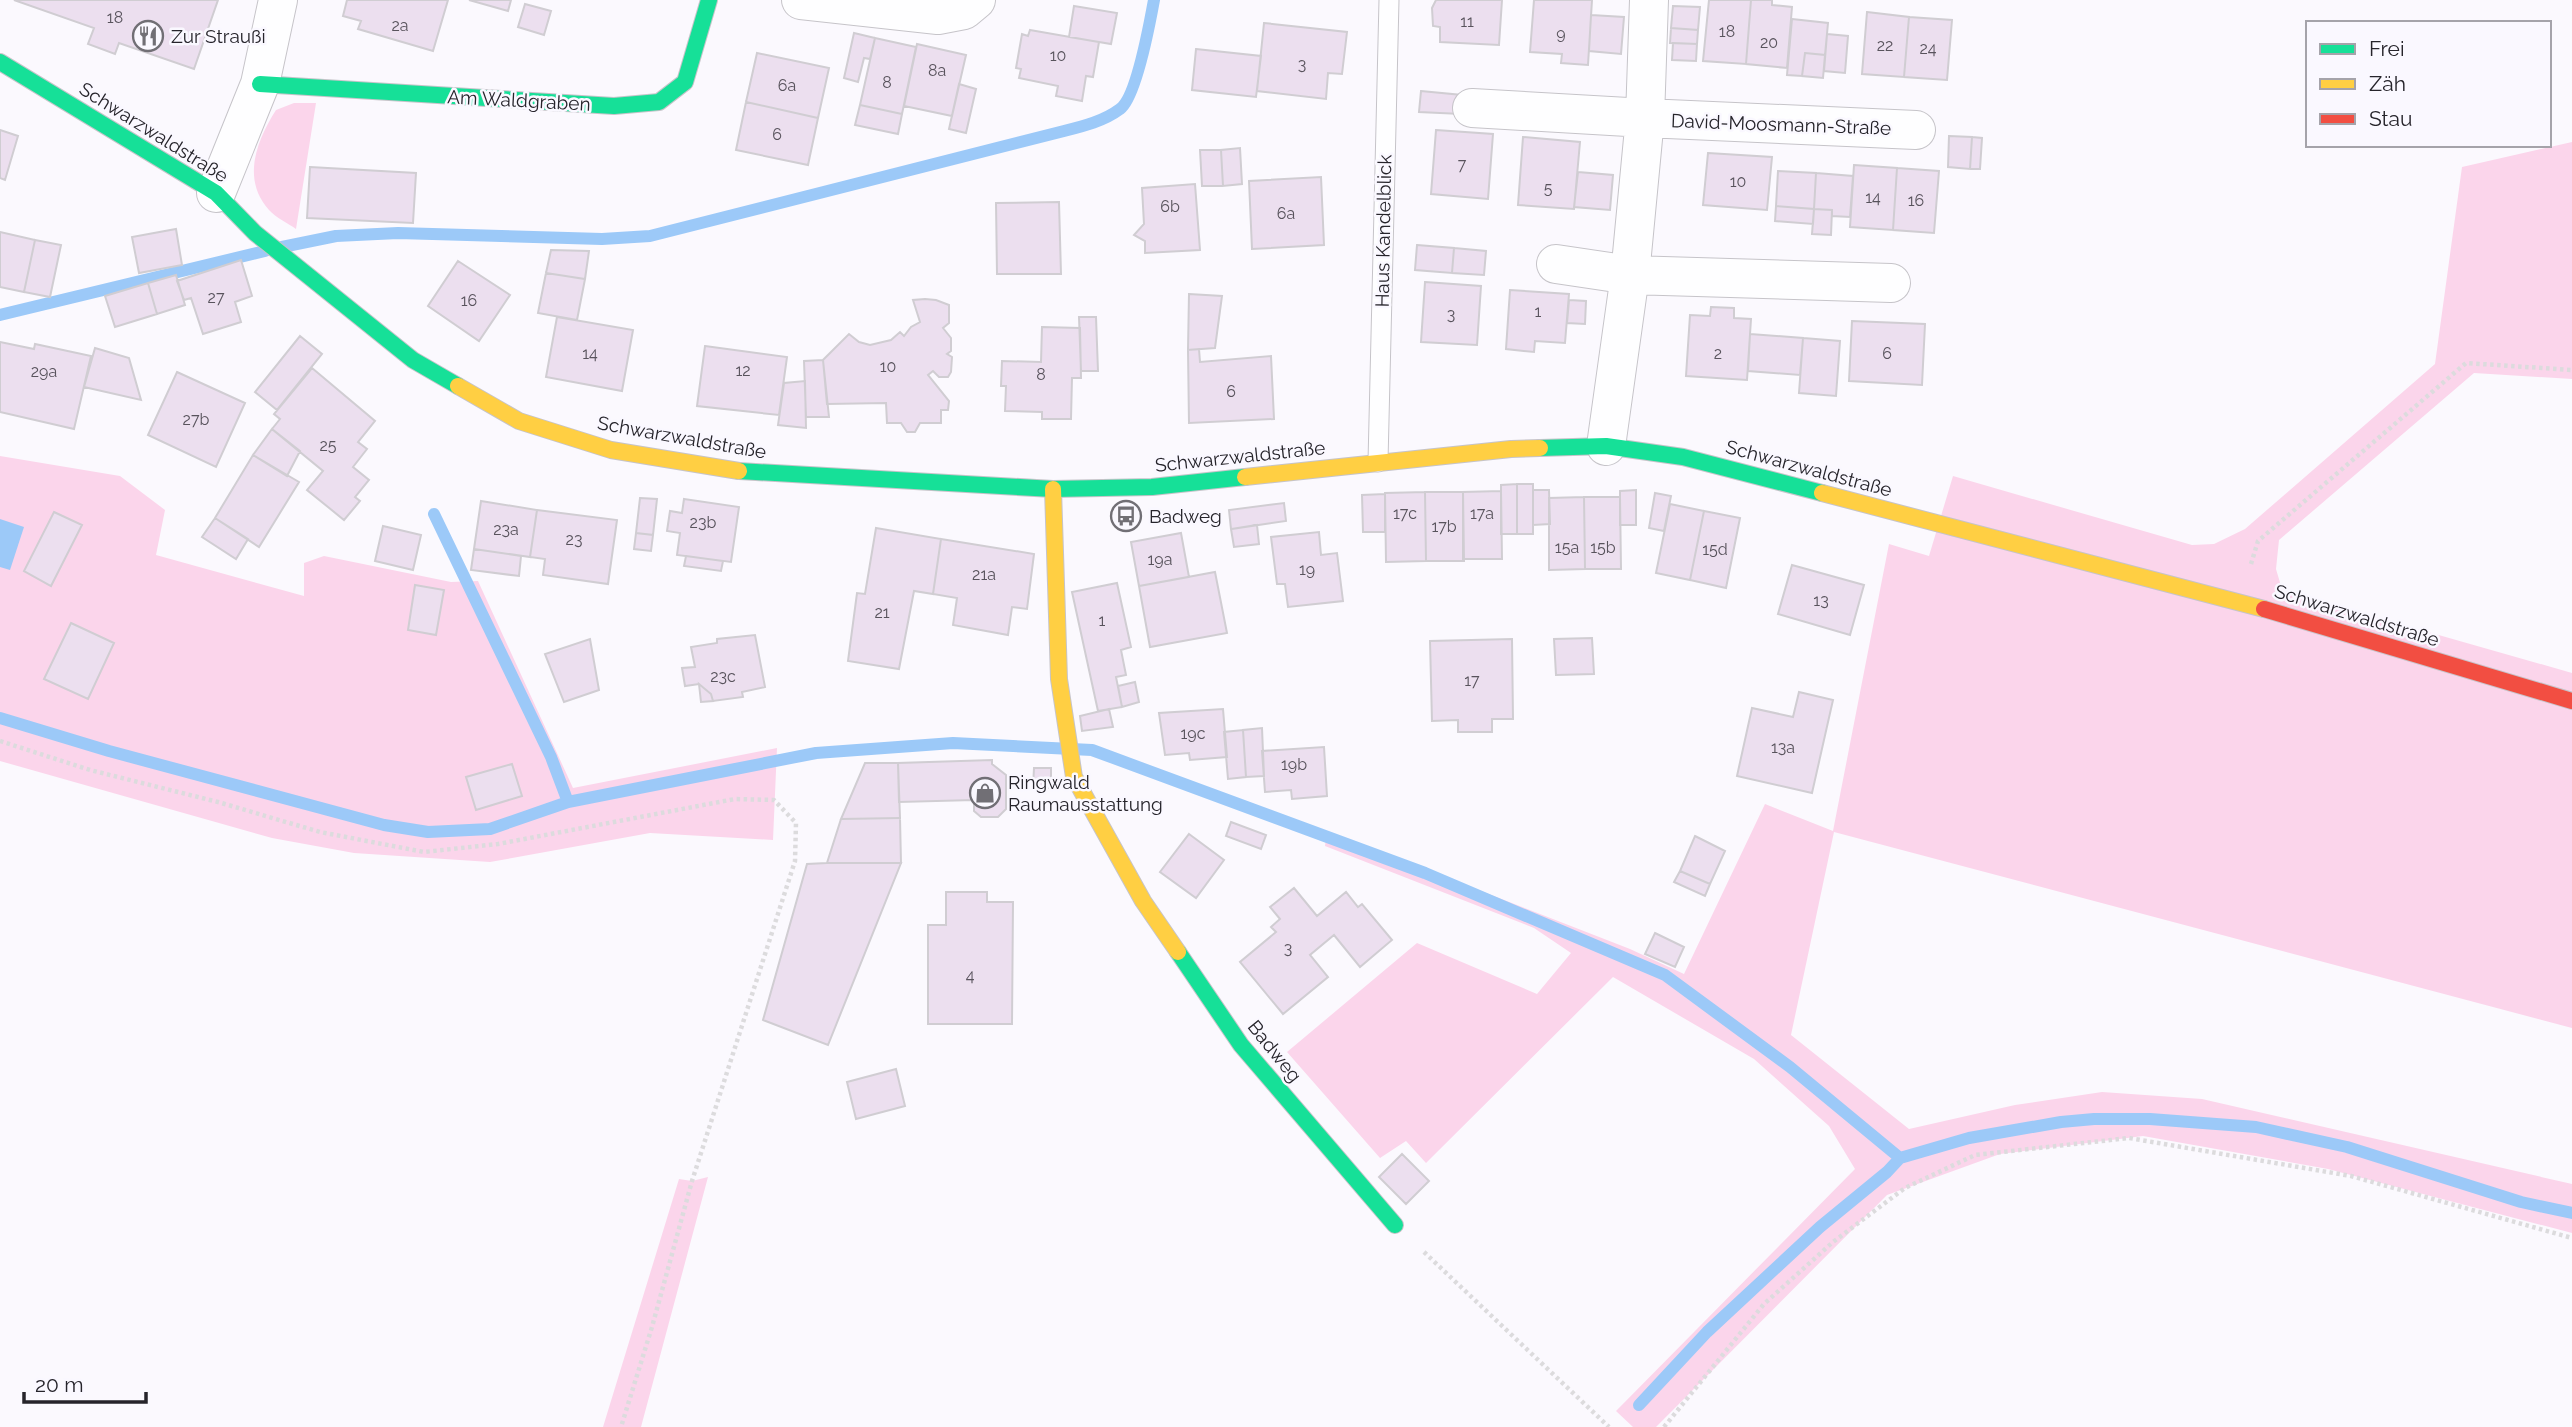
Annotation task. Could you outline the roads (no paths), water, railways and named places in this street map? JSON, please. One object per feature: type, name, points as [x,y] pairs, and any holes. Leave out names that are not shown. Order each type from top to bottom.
[{"type":"street","points":[[216,193],[260,84],[278,0]]},
{"type":"street","name":"Am Waldgraben","points":[[260,84],[614,106],[659,102],[685,82],[709,0]]},
{"type":"street","points":[[801,0],[938,15],[964,10],[976,0]]},
{"type":"street","name":"David-Moosmann-Straße","points":[[1606,446],[1630,275],[1645,118],[1649,0]]},
{"type":"street","name":"Schwarzwaldstraße","points":[[0,62],[216,193],[255,233],[413,359],[519,421],[611,450],[752,473],[1053,489],[1152,486],[1511,449],[1606,446],[1683,457],[2240,602],[2572,701]]},
{"type":"street","name":"David-Moosmann-Straße","points":[[1472,108],[1916,130]]},
{"type":"street","points":[[1556,264],[1630,275],[1891,284]]},
{"type":"street","name":"Badweg","points":[[1053,489],[1059,679],[1074,777],[1143,901],[1241,1045],[1395,1225]]},
{"type":"lane","name":"Haus Kandelblick","points":[[1378,462],[1389,0]]},
{"type":"water","points":[[0,519],[24,527],[10,570],[0,567]]},
{"type":"waterway","points":[[282,247],[336,236],[398,233],[602,239],[650,236],[1094,123],[1120,109],[1132,90],[1142,59],[1154,0]]},
{"type":"waterway","points":[[0,315],[265,251]]},
{"type":"waterway","points":[[434,514],[551,757],[568,802]]},
{"type":"waterway","points":[[0,718],[109,751],[384,825],[428,832],[490,829],[568,802],[816,753],[953,743],[1092,750],[1425,873],[1665,975],[1790,1067],[1900,1158]]},
{"type":"waterway","points":[[1639,1405],[1707,1332],[1820,1227],[1887,1172],[1900,1158],[1969,1138],[2094,1119],[2150,1119],[2256,1127],[2347,1147],[2521,1202],[2572,1213]]},
{"type":"place","name":"Zur Straußi","points":[[148,36]]},
{"type":"place","name":"Badweg","points":[[1126,516]]},
{"type":"place","name":"Ringwald Raumausstattung","points":[[985,793]]}]
